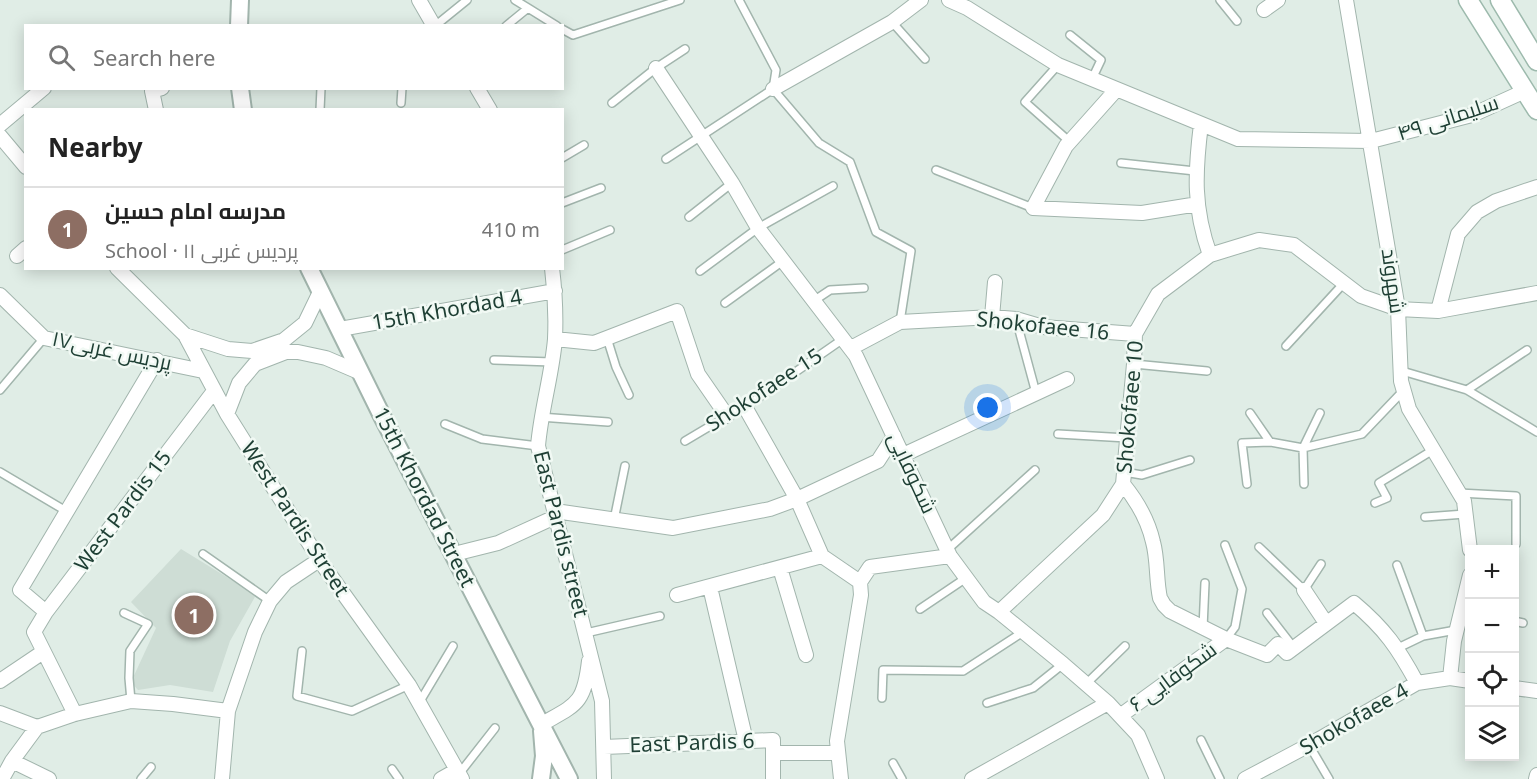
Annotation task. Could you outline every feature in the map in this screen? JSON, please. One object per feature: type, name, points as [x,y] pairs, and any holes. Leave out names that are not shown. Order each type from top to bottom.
[{"type":"main road","points":[[1468,0],[1537,110]]},
{"type":"main road","points":[[1481,21],[1502,4],[1537,61]]},
{"type":"street","points":[[239,24],[240,0]]},
{"type":"street","points":[[419,0],[430,24]]},
{"type":"street","points":[[773,89],[892,22],[921,0]]},
{"type":"street","name":"سلیمانی ۴۹","points":[[949,0],[970,4],[1058,65],[1238,139],[1371,141],[1472,115],[1525,92]]},
{"type":"street","points":[[1264,10],[1278,0]]},
{"type":"street","name":"شهروند","points":[[1346,0],[1398,309],[1401,381],[1409,409],[1464,501],[1469,545]]},
{"type":"street","name":"شکوفایی","points":[[656,68],[759,228],[847,344],[894,436],[949,553],[966,579],[984,602],[1063,664],[1108,703],[1138,735],[1156,779]]},
{"type":"street","points":[[0,125],[42,90]]},
{"type":"street","points":[[156,108],[157,90]]},
{"type":"street","points":[[240,90],[243,108]]},
{"type":"street","points":[[478,90],[489,108]]},
{"type":"street","points":[[1116,90],[1070,142],[1033,208],[1142,213],[1198,204]]},
{"type":"street","points":[[1201,124],[1195,171],[1201,230],[1210,255]]},
{"type":"street","points":[[1,139],[24,165]]},
{"type":"street","points":[[1438,311],[1458,234],[1477,212],[1496,201],[1537,187]]},
{"type":"street","name":"Shokofaee 10","points":[[999,612],[1103,515],[1124,478],[1135,334],[1158,294],[1210,255],[1259,240],[1294,245],[1361,296],[1398,309],[1438,311],[1537,293]]},
{"type":"street","name":"West Pardis Street","points":[[119,270],[185,335],[227,414],[319,560],[409,685],[459,774]]},
{"type":"street","name":"15th Khordad Street","points":[[310,270],[569,779]]},
{"type":"street","name":"East Pardis street","points":[[552,270],[555,291],[555,339],[540,417],[538,446],[590,656]]},
{"type":"street","points":[[992,317],[994,282]]},
{"type":"street","name":"15th Khordad 4","points":[[340,329],[555,291]]},
{"type":"street","points":[[185,335],[228,349],[252,351],[284,340],[305,323],[320,292]]},
{"type":"street","name":"پردیس غربی۱۷","points":[[0,296],[44,338],[203,370]]},
{"type":"street","points":[[555,339],[594,343],[677,311],[698,374],[727,416]]},
{"type":"street","name":"Shokofaee 16","points":[[847,344],[900,322],[992,317],[1016,319],[1043,327],[1135,334]]},
{"type":"street","points":[[227,414],[239,383],[255,364],[286,352],[326,358],[361,373]]},
{"type":"street","points":[[46,612],[20,590],[157,360]]},
{"type":"street","points":[[903,455],[1067,378]]},
{"type":"street","name":"West Pardis 15","points":[[43,652],[34,632],[46,612],[214,392]]},
{"type":"street","points":[[745,407],[797,499],[822,556],[860,582]]},
{"type":"street","points":[[454,554],[498,543],[555,514],[673,528],[770,509],[797,499],[878,461],[894,436]]},
{"type":"street","points":[[1124,478],[1154,542],[1158,590],[1164,605],[1170,611],[1226,639],[1267,655],[1278,644],[1287,653],[1354,603],[1374,619],[1398,648],[1417,683]]},
{"type":"street","points":[[841,779],[837,741],[861,595],[860,582],[870,567],[949,553]]},
{"type":"street","points":[[677,595],[822,556]]},
{"type":"street","points":[[222,779],[228,711],[255,632],[270,601],[286,582],[319,560]]},
{"type":"street","points":[[780,568],[806,655]]},
{"type":"street","points":[[710,587],[746,741]]},
{"type":"street","points":[[1304,590],[1326,623]]},
{"type":"street","points":[[1450,678],[1456,630],[1465,612]]},
{"type":"street","name":"شکوفایی ۶","points":[[1120,716],[1226,639]]},
{"type":"street","points":[[0,681],[43,652],[75,714]]},
{"type":"street","points":[[541,779],[544,756],[542,724],[574,706],[583,692],[590,656]]},
{"type":"street","points":[[590,656],[602,700],[604,779]]},
{"type":"street","name":"Shokofaee 4","points":[[1245,779],[1309,746],[1417,683],[1450,678],[1465,680]]},
{"type":"street","points":[[1519,689],[1537,691]]},
{"type":"street","points":[[2,779],[37,727],[75,714],[130,701],[228,711]]},
{"type":"street","points":[[972,779],[1108,703]]},
{"type":"street","points":[[0,713],[37,727]]},
{"type":"street","name":"East Pardis 6","points":[[604,747],[773,740],[773,753],[838,753]]},
{"type":"street","points":[[773,753],[773,779]]},
{"type":"street","points":[[12,761],[49,779]]},
{"type":"street","points":[[441,779],[459,774]]},
{"type":"lane","points":[[430,24],[467,0]]},
{"type":"lane","points":[[515,0],[554,24]]},
{"type":"lane","points":[[564,30],[573,35],[680,0]]},
{"type":"lane","points":[[1220,0],[1237,21]]},
{"type":"lane","points":[[666,159],[773,89],[776,70],[741,1]]},
{"type":"lane","points":[[509,24],[528,8]]},
{"type":"lane","points":[[892,22],[925,59]]},
{"type":"lane","points":[[1070,35],[1101,60],[1092,78]]},
{"type":"lane","points":[[612,103],[656,68],[685,49]]},
{"type":"lane","points":[[1058,65],[1025,102],[1070,142]]},
{"type":"lane","points":[[773,89],[819,143],[850,162],[876,232],[911,250],[900,322]]},
{"type":"lane","points":[[320,108],[321,90]]},
{"type":"lane","points":[[400,103],[402,90]]},
{"type":"lane","points":[[564,157],[584,145]]},
{"type":"lane","points":[[1121,163],[1195,171]]},
{"type":"lane","points":[[936,170],[1033,208]]},
{"type":"lane","points":[[690,217],[732,183]]},
{"type":"lane","points":[[700,272],[759,228],[833,186]]},
{"type":"lane","points":[[564,202],[601,188]]},
{"type":"lane","points":[[564,249],[610,230]]},
{"type":"lane","points":[[725,303],[783,261]]},
{"type":"lane","points":[[1286,346],[1344,283]]},
{"type":"lane","points":[[815,300],[830,290],[864,288]]},
{"type":"lane","points":[[1016,319],[1035,393]]},
{"type":"lane","points":[[0,390],[44,338]]},
{"type":"lane","points":[[607,338],[616,367],[629,395]]},
{"type":"lane","name":"Shokofaee 15","points":[[685,441],[847,344]]},
{"type":"lane","points":[[1467,390],[1527,350]]},
{"type":"lane","points":[[494,360],[552,362]]},
{"type":"lane","points":[[1134,364],[1207,370]]},
{"type":"lane","points":[[1402,370],[1467,390],[1537,432]]},
{"type":"lane","points":[[1247,484],[1242,443],[1270,442],[1303,448],[1362,434],[1404,390]]},
{"type":"lane","points":[[1250,413],[1270,442]]},
{"type":"lane","points":[[1304,484],[1303,448],[1320,413]]},
{"type":"lane","points":[[540,417],[608,422]]},
{"type":"lane","points":[[445,424],[482,439],[538,446]]},
{"type":"lane","points":[[1058,434],[1127,438]]},
{"type":"lane","points":[[1375,503],[1387,498],[1379,483],[1433,450]]},
{"type":"lane","points":[[1124,478],[1142,475],[1190,460]]},
{"type":"lane","points":[[614,520],[625,465]]},
{"type":"lane","points":[[949,553],[1035,470]]},
{"type":"lane","points":[[0,472],[66,511]]},
{"type":"lane","points":[[1459,493],[1516,496],[1516,544]]},
{"type":"lane","points":[[1425,517],[1465,514]]},
{"type":"lane","points":[[1225,545],[1242,589],[1234,627],[1226,639]]},
{"type":"lane","points":[[1259,547],[1304,590],[1321,564]]},
{"type":"lane","points":[[203,555],[270,601]]},
{"type":"lane","points":[[1396,565],[1423,636]]},
{"type":"lane","points":[[920,609],[966,579]]},
{"type":"lane","points":[[1203,628],[1204,583]]},
{"type":"lane","points":[[124,613],[147,624],[130,651],[130,701]]},
{"type":"lane","points":[[1267,613],[1294,648]]},
{"type":"lane","points":[[586,633],[660,616]]},
{"type":"lane","points":[[1519,622],[1523,623]]},
{"type":"lane","points":[[1398,648],[1423,636],[1456,630]]},
{"type":"lane","points":[[882,698],[883,670],[963,671],[1023,632]]},
{"type":"lane","points":[[419,703],[453,646]]},
{"type":"lane","points":[[1086,684],[1125,646]]},
{"type":"lane","points":[[302,651],[297,696],[352,711],[409,685]]},
{"type":"lane","points":[[987,703],[1033,688],[1063,664]]},
{"type":"lane","points":[[459,774],[495,728]]},
{"type":"lane","points":[[1201,740],[1220,779]]},
{"type":"lane","points":[[1309,746],[1329,779]]},
{"type":"lane","points":[[893,763],[902,779]]},
{"type":"lane","points":[[141,779],[151,768]]},
{"type":"lane","points":[[392,769],[399,779]]},
{"type":"shaded area","points":[[181,549],[256,595],[230,641],[213,692],[170,685],[138,690],[131,682],[156,628],[131,602]]},
{"type":"place","name":"مدرسه امام حسین","points":[[194,615]]}]
